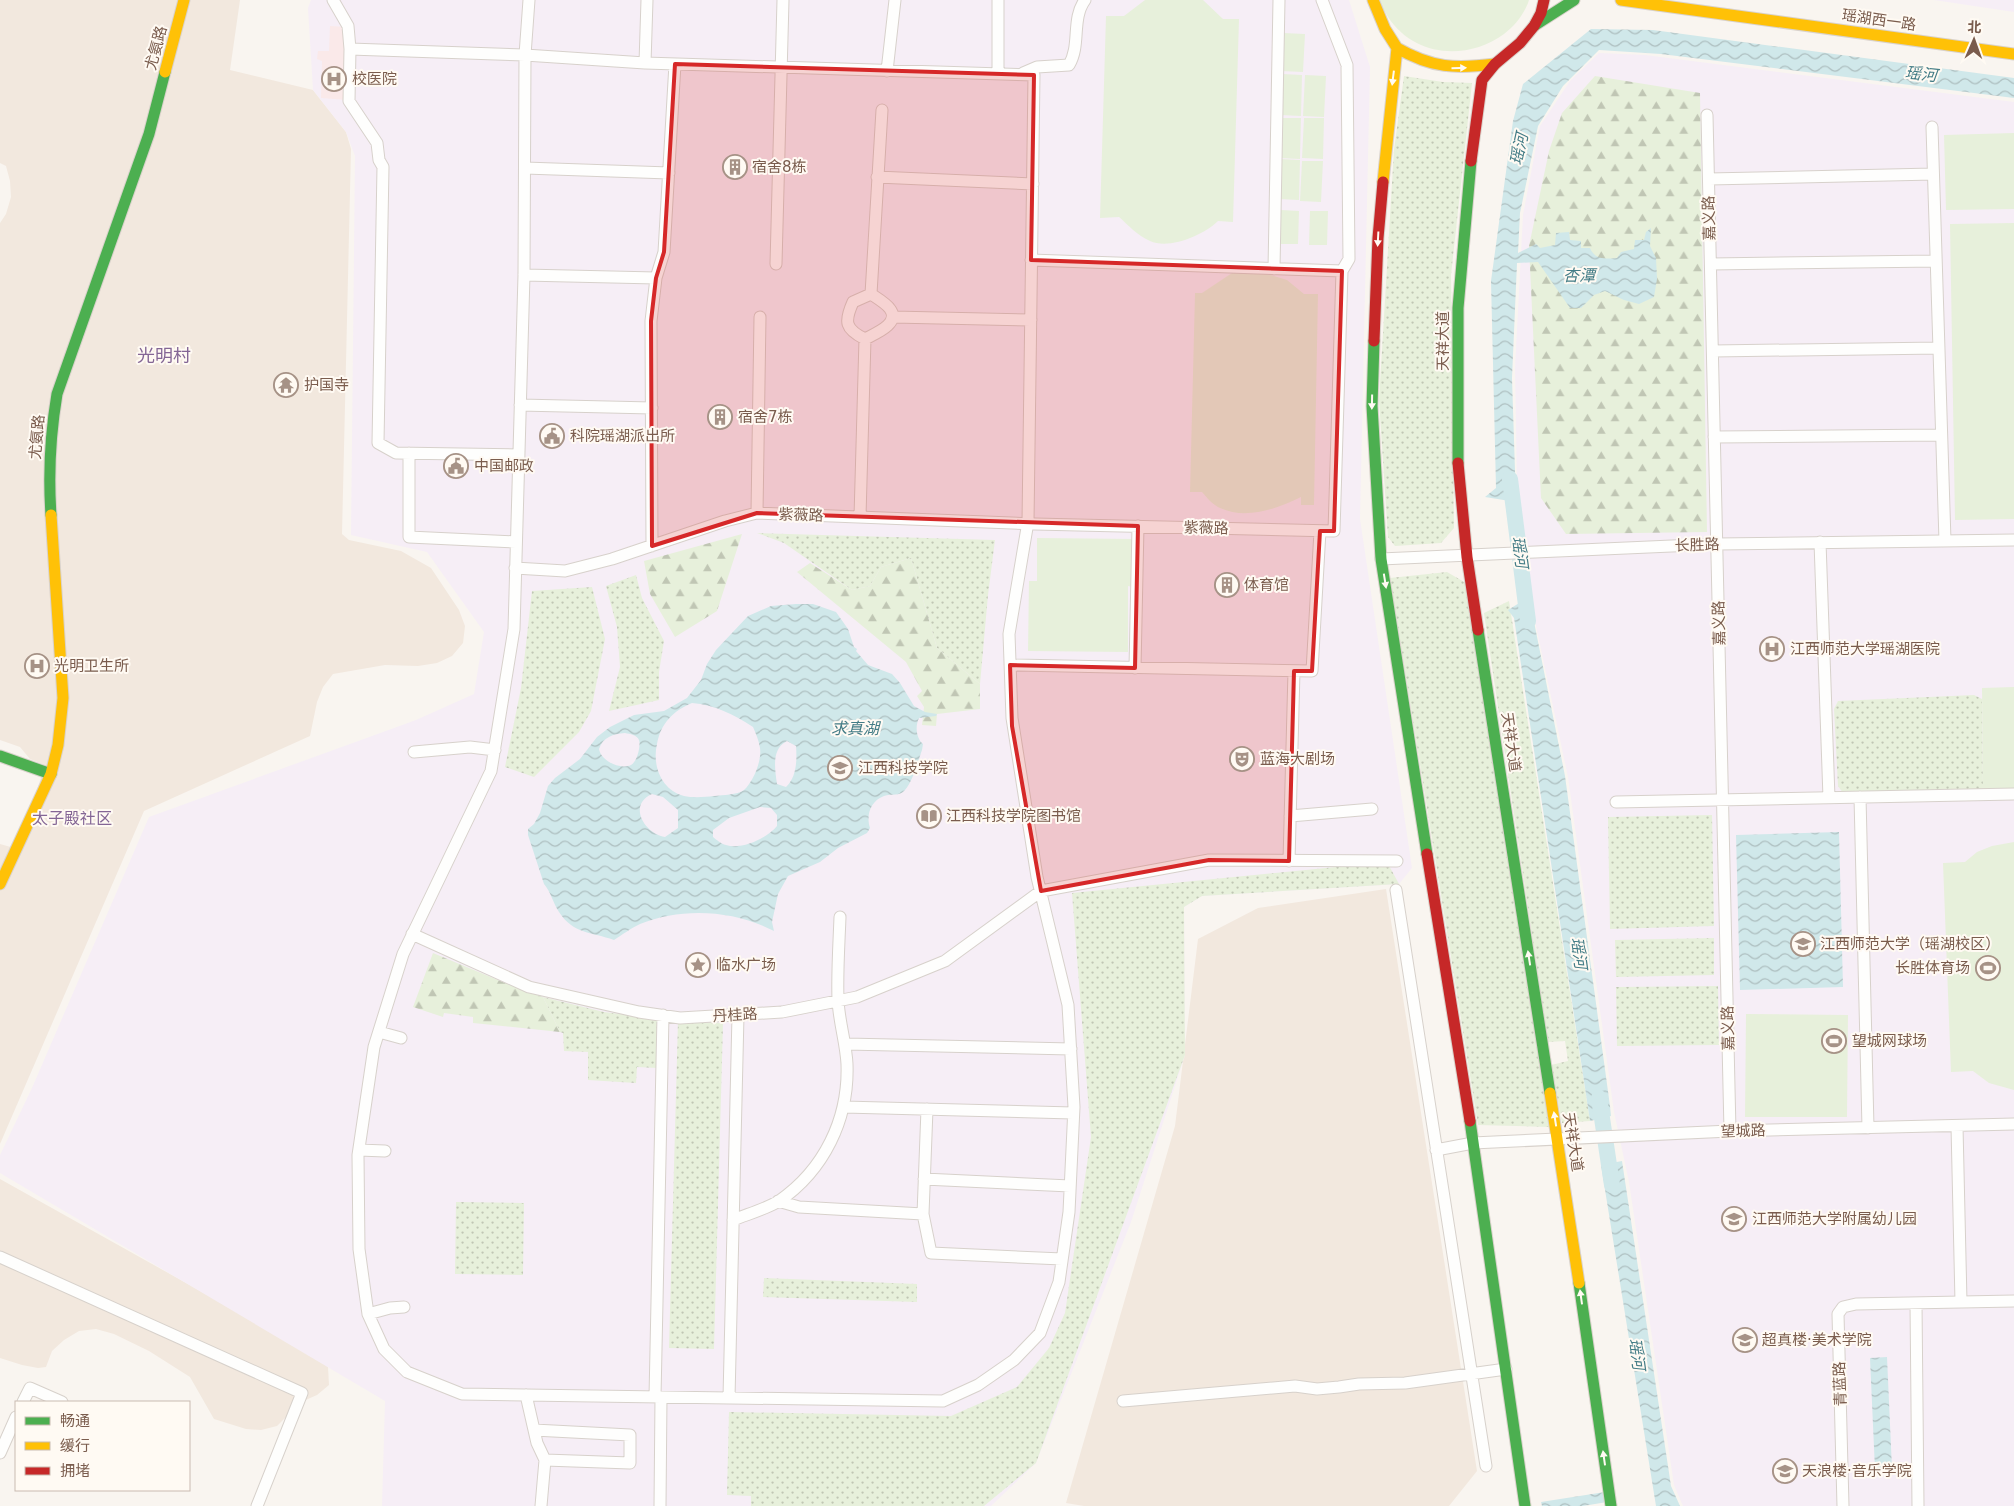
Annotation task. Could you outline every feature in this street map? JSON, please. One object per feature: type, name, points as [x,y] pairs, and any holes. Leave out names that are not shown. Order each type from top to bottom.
[{"type":"main road","name":"尤氨路","points":[[0,884],[51,774],[58,745],[63,698],[49,486],[50,438],[57,394],[164,95],[184,0]]},
{"type":"main road","points":[[1373,0],[1385,29],[1397,48],[1416,60],[1443,68],[1463,68],[1495,64]]},
{"type":"main road","name":"天祥大道","points":[[1544,0],[1541,13],[1534,26],[1520,43],[1495,64],[1482,80],[1467,192],[1458,308],[1458,458],[1468,557],[1521,914],[1558,1139],[1611,1506]]},
{"type":"main road","points":[[1534,26],[1574,0]]},
{"type":"main road","name":"瑶湖西一路","points":[[1621,0],[2014,54]]},
{"type":"main road","points":[[1397,48],[1388,121],[1378,238],[1372,406],[1381,560],[1473,1143],[1525,1506]]},
{"type":"main road","points":[[0,756],[51,774]]},
{"type":"street","points":[[333,0],[348,26],[350,49],[349,101],[377,143],[379,160],[383,167],[378,443],[396,453],[519,455]]},
{"type":"street","points":[[350,49],[525,55],[646,63],[1034,75],[1027,524],[1009,634],[1012,726],[1040,891],[1068,1005],[1074,1113],[1069,1212],[1059,1282],[1040,1333],[1014,1360],[978,1385],[943,1401],[462,1394],[408,1372],[384,1348],[368,1314],[358,1248],[359,1150],[374,1047],[403,954],[491,772],[514,629],[524,275],[525,55],[529,0]]},
{"type":"street","points":[[646,63],[647,0]]},
{"type":"street","points":[[776,264],[783,0]]},
{"type":"street","points":[[888,71],[895,0]]},
{"type":"street","points":[[998,0],[998,74]]},
{"type":"street","points":[[1020,75],[1037,67],[1069,65],[1075,55],[1079,8],[1085,0]]},
{"type":"street","points":[[1274,269],[1279,0]]},
{"type":"street","points":[[1010,665],[1312,671],[1320,531],[1334,531],[1342,271],[1349,259],[1347,65],[1322,0]]},
{"type":"street","points":[[652,546],[651,321],[656,278],[664,252],[675,64]]},
{"type":"street","points":[[871,294],[882,110]]},
{"type":"street","name":"嘉义路","points":[[1707,115],[1730,1131]]},
{"type":"street","points":[[1932,127],[1945,541]]},
{"type":"street","points":[[525,168],[670,173]]},
{"type":"street","points":[[1709,179],[1933,174]]},
{"type":"street","points":[[877,177],[1032,184]]},
{"type":"street","points":[[1031,260],[1342,271]]},
{"type":"street","points":[[1710,264],[1936,261]]},
{"type":"street","points":[[524,275],[656,278]]},
{"type":"street","points":[[871,294],[890,309],[893,317]]},
{"type":"street","points":[[865,339],[855,334],[848,326],[847,316],[853,302],[871,294]]},
{"type":"street","points":[[757,513],[760,317]]},
{"type":"street","points":[[893,317],[1031,320]]},
{"type":"street","points":[[865,339],[883,330],[893,317]]},
{"type":"street","points":[[860,517],[865,339]]},
{"type":"street","points":[[1712,351],[1939,348]]},
{"type":"street","points":[[520,405],[652,408]]},
{"type":"street","points":[[1714,437],[1941,435]]},
{"type":"street","points":[[409,453],[408,537],[516,542]]},
{"type":"street","name":"紫薇路","points":[[515,568],[565,571],[652,546],[725,521],[757,513],[1027,524],[1320,531]]},
{"type":"street","points":[[1135,668],[1138,526]]},
{"type":"street","name":"长胜路","points":[[1381,560],[1717,544],[2014,540]]},
{"type":"street","points":[[1820,542],[1828,798]]},
{"type":"street","points":[[1289,861],[1294,671]]},
{"type":"street","points":[[414,752],[470,747],[495,750]]},
{"type":"street","points":[[1616,802],[2014,794]]},
{"type":"street","points":[[1860,797],[1868,1128]]},
{"type":"street","points":[[1290,816],[1372,809]]},
{"type":"street","points":[[1040,891],[1209,860],[1397,861]]},
{"type":"street","points":[[1396,890],[1486,1466]]},
{"type":"street","name":"丹桂路","points":[[412,934],[529,987],[639,1012],[680,1018],[782,1012],[857,998],[945,961],[1040,891]]},
{"type":"street","points":[[733,1220],[778,1201],[812,1172],[832,1142],[844,1107],[848,1067],[838,1001],[840,916]]},
{"type":"street","points":[[729,1398],[738,1014]]},
{"type":"street","points":[[660,1506],[658,1397],[663,1015]]},
{"type":"street","points":[[379,1032],[401,1038]]},
{"type":"street","points":[[846,1044],[1071,1049]]},
{"type":"street","points":[[844,1107],[1074,1113]]},
{"type":"street","points":[[927,1109],[923,1214],[931,1253],[1062,1259]]},
{"type":"street","name":"望城路","points":[[1436,1150],[1473,1143],[1730,1131],[2014,1124]]},
{"type":"street","points":[[1957,1126],[1961,1302]]},
{"type":"street","points":[[359,1150],[386,1151]]},
{"type":"street","points":[[924,1179],[1070,1186]]},
{"type":"street","points":[[778,1201],[799,1207],[923,1214]]},
{"type":"street","points":[[0,1257],[302,1394],[257,1506]]},
{"type":"street","name":"青蓝路","points":[[1843,1506],[1838,1314],[1842,1307],[1856,1304],[2014,1301]]},
{"type":"street","points":[[1916,1303],[1918,1506]]},
{"type":"street","points":[[368,1314],[390,1308],[404,1308]]},
{"type":"street","points":[[1123,1401],[1295,1386],[1339,1388],[1359,1384],[1405,1383],[1506,1369]]},
{"type":"street","points":[[24,1401],[30,1388],[60,1401]]},
{"type":"street","points":[[526,1395],[537,1444],[544,1460],[541,1506]]},
{"type":"street","points":[[0,1453],[15,1419]]},
{"type":"street","points":[[534,1430],[630,1435],[630,1463],[544,1460]]},
{"type":"highlighted area","points":[[675,64],[1034,75],[1031,260],[1342,271],[1334,531],[1320,531],[1312,671],[1294,671],[1289,861],[1209,860],[1041,891],[1012,726],[1010,665],[1135,668],[1138,526],[757,513],[652,546],[651,321],[656,278],[664,252]]},
{"type":"shaded area","points":[[0,0],[240,0],[230,70],[313,90],[346,132],[351,149],[342,534],[349,540],[401,551],[431,568],[459,610],[465,626],[463,643],[452,656],[437,663],[418,666],[385,665],[333,674],[323,687],[317,702],[310,736],[144,811],[0,1144],[0,844],[18,849],[45,765],[30,759],[20,747],[0,740],[0,223],[6,214],[11,197],[10,181],[6,166],[0,163]]},
{"type":"shaded area","name":"江西科技学院","points":[[311,0],[1349,0],[1370,67],[1360,519],[1412,868],[1399,884],[1202,896],[1184,907],[1185,1055],[1131,1222],[1036,1463],[991,1506],[382,1506],[385,1401],[0,1173],[0,1155],[32,1088],[149,817],[416,720],[474,694],[484,632],[427,552],[351,535],[355,156],[346,132],[313,90],[308,8]]},
{"type":"shaded area","points":[[1934,0],[2014,0],[2014,12]]},
{"type":"shaded area","name":"校医院","points":[[330,26],[347,27],[347,100],[321,98],[322,61],[317,59],[318,51],[329,51]]},
{"type":"shaded area","name":"江西师范大学（瑶湖校区）","points":[[1599,53],[1645,55],[2014,102],[2014,1506],[1683,1506],[1674,1485],[1629,1182],[1614,1112],[1568,777],[1536,626],[1517,485],[1515,368],[1523,215],[1540,126],[1570,81]]},
{"type":"shaded area","points":[[1386,889],[1477,1471],[1449,1506],[1084,1506],[1066,1503],[1175,1126],[1198,939],[1258,908]]},
{"type":"shaded area","points":[[0,1179],[315,1355],[328,1367],[329,1385],[317,1395],[301,1402],[277,1426],[261,1430],[246,1429],[214,1419],[190,1377],[149,1351],[114,1334],[96,1329],[79,1331],[64,1340],[52,1351],[46,1367],[38,1368],[22,1365],[0,1358]]},
{"type":"green space","points":[[1145,0],[1203,0],[1223,19],[1239,19],[1233,222],[1218,221],[1195,236],[1167,244],[1146,239],[1119,217],[1100,218],[1106,16],[1124,16]]},
{"type":"green space","points":[[1379,0],[1529,0],[1525,10],[1512,27],[1489,43],[1458,51],[1442,51],[1426,47],[1412,40],[1399,30],[1388,17]]},
{"type":"green space","points":[[1283,33],[1305,34],[1303,72],[1281,71]]},
{"type":"green space","points":[[1282,74],[1302,75],[1301,116],[1280,115]]},
{"type":"green space","points":[[1305,75],[1326,76],[1324,117],[1303,116]]},
{"type":"green space","points":[[1404,76],[1443,82],[1472,83],[1451,275],[1454,528],[1441,543],[1395,546],[1388,537],[1379,400],[1394,150]]},
{"type":"green space","points":[[1595,76],[1700,93],[1707,532],[1566,534],[1541,498],[1529,246],[1549,151],[1562,113]]},
{"type":"green space","points":[[1281,118],[1301,118],[1300,159],[1279,158]]},
{"type":"green space","points":[[1304,118],[1324,118],[1323,159],[1302,158]]},
{"type":"green space","points":[[2014,133],[2014,209],[1946,210],[1944,135]]},
{"type":"green space","points":[[1280,159],[1300,160],[1299,200],[1278,199]]},
{"type":"green space","points":[[1302,161],[1323,161],[1321,202],[1300,201]]},
{"type":"green space","points":[[1281,210],[1299,211],[1298,244],[1281,244]]},
{"type":"green space","points":[[1310,211],[1328,211],[1327,245],[1309,245]]},
{"type":"green space","points":[[2014,223],[2014,519],[1955,520],[1950,224]]},
{"type":"green space","points":[[1258,271],[1287,280],[1304,294],[1318,294],[1314,505],[1301,505],[1301,497],[1261,512],[1240,513],[1217,507],[1202,492],[1190,492],[1195,293],[1202,293],[1232,273]]},
{"type":"green space","points":[[757,533],[995,540],[980,684],[937,648],[911,558],[881,567],[870,586],[852,590],[784,543]]},
{"type":"green space","points":[[742,534],[717,611],[675,637],[650,594],[644,561]]},
{"type":"green space","points":[[1037,538],[1134,539],[1133,587],[1128,586],[1128,652],[1028,651],[1029,581],[1037,581]]},
{"type":"green space","points":[[911,558],[937,648],[980,684],[980,709],[937,714],[936,726],[922,725],[924,707],[917,696],[922,691],[906,662],[797,572],[810,563],[852,590],[870,586],[881,567]]},
{"type":"green space","points":[[1447,572],[1466,583],[1549,1127],[1478,1125],[1390,578]]},
{"type":"green space","points":[[636,575],[642,598],[664,641],[659,672],[659,700],[609,711],[620,667],[617,627],[606,586]]},
{"type":"green space","points":[[592,587],[605,639],[591,711],[579,732],[534,777],[505,767],[521,688],[532,591]]},
{"type":"green space","points":[[1509,601],[1590,1121],[1562,1123],[1551,1065],[1568,1061],[1565,1041],[1548,1042],[1484,613]]},
{"type":"green space","points":[[2014,687],[2014,789],[1983,790],[1982,688]]},
{"type":"green space","points":[[1974,695],[1982,699],[1983,790],[1843,793],[1838,786],[1834,709],[1838,701]]},
{"type":"green space","points":[[1712,815],[1714,926],[1610,929],[1608,817]]},
{"type":"green space","points":[[2014,842],[2014,1090],[1989,1083],[1973,1071],[1951,1072],[1943,863],[1965,862],[1977,852],[1992,846]]},
{"type":"green space","points":[[1387,862],[1399,884],[1202,896],[1184,907],[1185,1055],[1036,1463],[984,1506],[751,1506],[751,1496],[727,1495],[729,1412],[951,1416],[1017,1387],[1049,1348],[1065,1313],[1091,1137],[1072,893]]},
{"type":"green space","points":[[1714,938],[1714,975],[1616,977],[1615,940]]},
{"type":"green space","points":[[433,953],[543,997],[560,1032],[473,1023],[473,1017],[444,1013],[443,1017],[413,1007]]},
{"type":"green space","points":[[1718,986],[1719,1045],[1617,1046],[1616,987]]},
{"type":"green space","points":[[543,997],[604,1012],[658,1019],[657,1068],[637,1067],[636,1083],[588,1080],[588,1052],[564,1051],[563,1033],[560,1032]]},
{"type":"green space","points":[[1746,1014],[1848,1015],[1847,1117],[1745,1117]]},
{"type":"green space","points":[[678,1021],[723,1023],[714,1349],[669,1348]]},
{"type":"green space","points":[[456,1202],[524,1203],[523,1275],[455,1274]]},
{"type":"green space","points":[[764,1278],[917,1284],[917,1302],[763,1297]]},
{"type":"water","name":"杏潭","points":[[1591,29],[1653,30],[2014,78],[2014,98],[1661,54],[1599,50],[1563,86],[1538,126],[1520,213],[1518,253],[1536,244],[1540,248],[1555,245],[1556,233],[1569,232],[1570,240],[1581,241],[1581,248],[1590,248],[1595,255],[1601,258],[1617,258],[1621,252],[1634,249],[1635,240],[1644,240],[1646,232],[1651,228],[1650,246],[1656,258],[1657,279],[1654,297],[1639,304],[1624,300],[1605,291],[1594,295],[1581,308],[1570,308],[1538,262],[1517,263],[1512,378],[1516,502],[1485,497],[1496,488],[1491,281],[1513,121],[1523,84]]},
{"type":"water","points":[[1529,597],[1565,776],[1610,1106],[1611,1116],[1590,1121],[1514,618],[1508,610]]},
{"type":"water","name":"求真湖","points":[[813,604],[836,612],[848,629],[854,647],[857,649],[856,651],[868,665],[892,674],[914,706],[925,712],[937,714],[936,716],[919,718],[917,732],[923,744],[915,771],[908,786],[900,793],[884,796],[875,801],[870,809],[870,828],[867,833],[838,848],[820,862],[788,876],[778,894],[772,922],[774,931],[742,919],[708,913],[690,913],[656,919],[640,924],[614,940],[570,925],[559,912],[544,884],[528,835],[528,829],[534,824],[540,813],[548,786],[555,778],[580,759],[597,737],[610,727],[634,715],[664,711],[687,698],[701,680],[707,664],[716,650],[748,616],[771,606]],"holes":[[[692,703],[700,704],[731,714],[753,727],[760,745],[760,759],[754,777],[744,790],[738,793],[691,797],[676,793],[664,782],[657,768],[657,744],[661,730],[679,710]],[[625,733],[633,735],[639,740],[638,754],[631,765],[617,765],[607,761],[600,753],[599,749],[603,742],[613,735]],[[787,741],[796,746],[794,773],[786,787],[777,784],[775,772],[776,754]],[[652,794],[663,797],[678,810],[678,828],[665,837],[651,831],[642,819],[641,805]],[[760,807],[771,808],[777,815],[777,826],[767,835],[754,842],[739,846],[722,844],[713,837],[713,830],[729,818]]]},
{"type":"water","points":[[1839,832],[1843,987],[1740,990],[1736,835]]},
{"type":"water","points":[[1622,1161],[1671,1486],[1680,1506],[1656,1506],[1601,1165]]},
{"type":"water","points":[[1887,1357],[1892,1469],[1875,1470],[1870,1358]]},
{"type":"water","points":[[1605,1492],[1607,1502],[1583,1506],[1542,1506],[1541,1502]]},
{"type":"waterway","name":"瑶河","points":[[1510,479],[1528,621]]},
{"type":"waterway","name":"瑶河","points":[[1599,1098],[1612,1185]]},
{"type":"traffic: fast","points":[[1535,25],[1574,0]]},
{"type":"traffic: fast","points":[[51,515],[50,454],[57,394],[149,134],[165,72]]},
{"type":"traffic: fast","points":[[1458,463],[1458,308],[1471,161]]},
{"type":"traffic: fast","points":[[1374,341],[1372,406],[1381,559],[1427,854]]},
{"type":"traffic: fast","points":[[1478,630],[1550,1093]]},
{"type":"traffic: fast","points":[[0,756],[51,774]]},
{"type":"traffic: fast","points":[[1470,1121],[1525,1506]]},
{"type":"traffic: fast","points":[[1579,1283],[1611,1506]]},
{"type":"traffic: slow","points":[[165,72],[184,0]]},
{"type":"traffic: slow","points":[[1373,0],[1385,29],[1397,48],[1383,182]]},
{"type":"traffic: slow","points":[[1621,0],[2014,54]]},
{"type":"traffic: slow","points":[[1397,48],[1421,60],[1444,65],[1495,64]]},
{"type":"traffic: slow","points":[[0,884],[51,774],[58,745],[63,698],[51,515]]},
{"type":"traffic: slow","points":[[1550,1093],[1579,1283]]},
{"type":"traffic: jam","points":[[1471,161],[1482,80],[1495,64],[1520,43],[1534,26],[1541,13],[1544,0]]},
{"type":"traffic: jam","points":[[1374,341],[1378,238],[1383,182]]},
{"type":"traffic: jam","points":[[1458,463],[1467,557],[1478,630]]},
{"type":"traffic: jam","points":[[1427,854],[1470,1121]]},
{"type":"place","name":"校医院","points":[[334,79]]},
{"type":"place","name":"宿舍8栋","points":[[735,167]]},
{"type":"place","name":"护国寺","points":[[286,385]]},
{"type":"place","name":"宿舍7栋","points":[[720,417]]},
{"type":"place","name":"科院瑶湖派出所","points":[[552,436]]},
{"type":"place","name":"中国邮政","points":[[456,466]]},
{"type":"place","name":"体育馆","points":[[1227,585]]},
{"type":"place","name":"江西师范大学瑶湖医院","points":[[1772,649]]},
{"type":"place","name":"光明卫生所","points":[[37,666]]},
{"type":"place","name":"蓝海大剧场","points":[[1242,759]]},
{"type":"place","name":"江西科技学院","points":[[840,768]]},
{"type":"place","name":"江西科技学院图书馆","points":[[929,816]]},
{"type":"place","name":"江西师范大学（瑶湖校区）","points":[[1803,944]]},
{"type":"place","name":"临水广场","points":[[698,965]]},
{"type":"place","name":"长胜体育场","points":[[1988,968]]},
{"type":"place","name":"望城网球场","points":[[1834,1041]]},
{"type":"place","name":"江西师范大学附属幼儿园","points":[[1734,1219]]},
{"type":"place","name":"超真楼·美术学院","points":[[1745,1340]]},
{"type":"place","name":"天浪楼·音乐学院","points":[[1785,1471]]},
{"type":"district","name":"光明村","points":[[164,355]]},
{"type":"district","name":"太子殿社区","points":[[72,818]]}]
